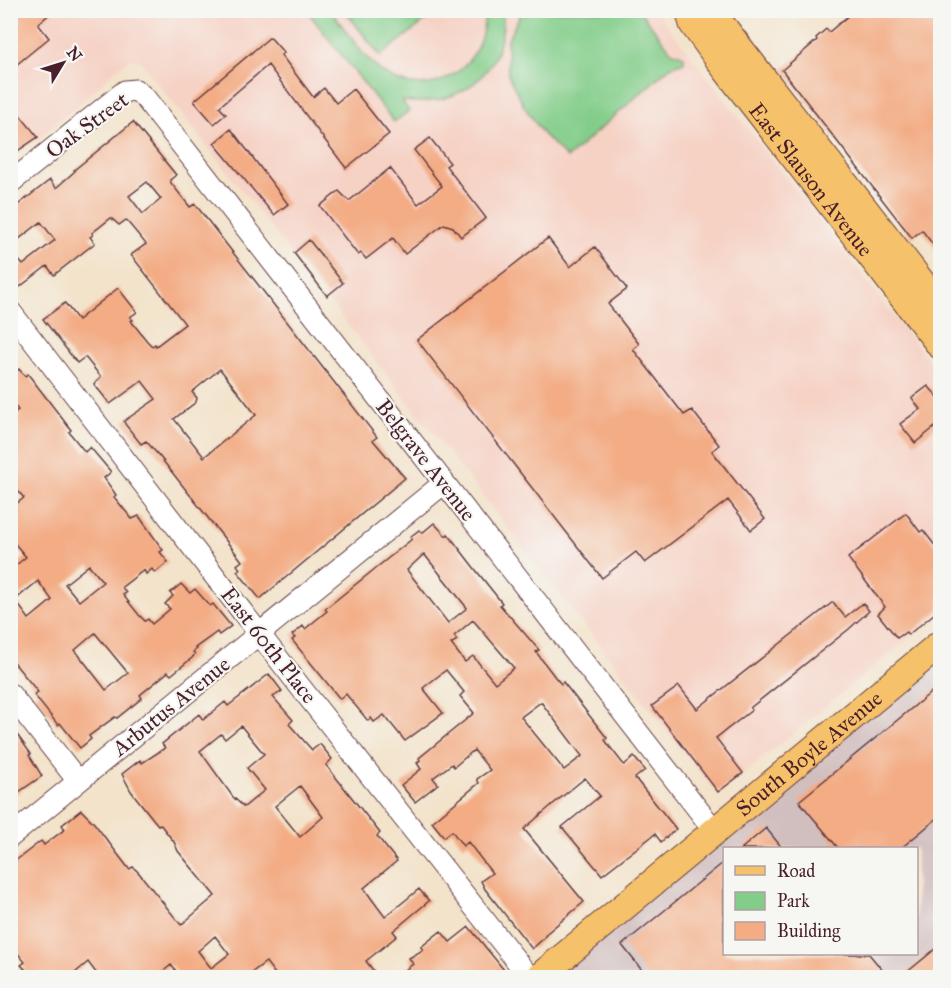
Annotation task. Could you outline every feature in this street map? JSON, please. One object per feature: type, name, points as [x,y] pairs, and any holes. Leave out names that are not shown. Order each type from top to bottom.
[{"type":"main road","name":"East Slauson Avenue","points":[[689,10],[693,24],[725,68],[940,345]]},
{"type":"main road","name":"East Slauson Avenue","points":[[710,10],[940,306]]},
{"type":"main road","name":"South Boyle Avenue","points":[[538,978],[940,644]]},
{"type":"street","name":"Oak Street","points":[[10,183],[125,91],[136,90]]},
{"type":"street","name":"Belgrave Avenue","points":[[136,90],[145,98],[714,830]]},
{"type":"street","name":"East 60th Place","points":[[10,311],[530,978]]},
{"type":"street","name":"Arbutus Avenue","points":[[10,837],[444,483]]},
{"type":"street","points":[[10,694],[78,781]]},
{"type":"shaded area","points":[[11,11],[656,11],[940,375],[940,612],[718,795],[140,61],[130,59],[11,160]]},
{"type":"shaded area","points":[[940,648],[940,977],[536,977]]},
{"type":"green space","points":[[307,11],[331,11],[362,53],[377,68],[403,82],[421,85],[438,82],[454,74],[467,63],[477,48],[483,30],[484,11],[503,11],[502,33],[497,52],[488,68],[476,82],[461,92],[444,98],[424,102],[402,101],[409,111],[394,122]]},
{"type":"green space","points":[[345,11],[438,11],[380,56]]},
{"type":"green space","points":[[522,11],[640,11],[671,51],[684,56],[684,62],[670,67],[567,158],[543,134],[524,106],[508,75],[507,41]]},
{"type":"building","points":[[10,10],[54,10],[38,24],[49,38],[10,70]]},
{"type":"building","points":[[855,10],[940,10],[940,254],[922,230],[912,238],[782,70],[817,40],[816,38],[826,29],[829,32]]},
{"type":"building","points":[[270,37],[284,53],[281,55],[313,97],[324,88],[336,103],[353,89],[389,134],[346,168],[268,65],[219,107],[226,114],[214,124],[194,101]]},
{"type":"building","points":[[10,103],[38,137],[10,156]]},
{"type":"building","points":[[133,122],[176,175],[170,180],[171,183],[190,207],[195,204],[377,437],[373,440],[405,478],[260,599],[237,571],[240,569],[237,565],[242,561],[160,457],[146,441],[141,444],[125,424],[124,421],[156,399],[142,381],[110,404],[94,384],[101,377],[85,357],[77,363],[43,319],[65,303],[78,320],[118,288],[137,312],[130,317],[133,320],[131,321],[152,346],[155,344],[156,346],[185,324],[131,255],[146,244],[126,220],[119,225],[111,218],[92,233],[90,237],[95,243],[54,275],[47,266],[17,289],[10,281],[10,250],[23,265],[55,240],[41,222],[10,246],[10,211],[50,180],[56,188],[74,170]],"holes":[[[147,182],[161,199],[143,214],[129,196]],[[220,369],[256,415],[204,457],[174,419],[196,402],[197,398],[192,392]]]},
{"type":"building","points":[[231,129],[288,204],[274,215],[214,143]]},
{"type":"building","points":[[430,138],[450,163],[446,166],[486,218],[461,237],[453,227],[444,224],[405,254],[393,238],[366,259],[361,253],[358,255],[320,206],[339,191],[349,201],[390,168],[418,204],[442,186],[414,150]]},
{"type":"building","points":[[548,238],[570,267],[595,247],[627,289],[608,304],[639,344],[633,349],[684,415],[692,410],[719,445],[712,451],[765,519],[751,530],[728,500],[645,563],[636,552],[602,578],[417,340]]},
{"type":"building","points":[[309,240],[343,283],[327,296],[294,253]]},
{"type":"building","points":[[10,362],[17,371],[19,369],[25,376],[28,374],[85,452],[90,447],[111,472],[104,478],[116,495],[114,497],[132,519],[139,516],[163,550],[160,552],[168,562],[155,573],[152,569],[146,574],[144,570],[122,587],[126,593],[123,595],[139,615],[145,621],[148,619],[152,624],[170,609],[165,604],[173,596],[170,593],[181,584],[190,593],[195,589],[210,606],[213,604],[231,626],[219,635],[217,632],[195,648],[197,649],[193,652],[195,654],[192,658],[171,675],[168,672],[140,695],[142,698],[89,736],[91,739],[80,748],[34,695],[38,692],[10,658],[10,633],[14,630],[10,626],[10,570],[26,557],[10,538],[10,514],[16,510],[13,506],[24,498],[10,482],[10,416],[18,410],[10,400]],"holes":[[[89,565],[103,582],[79,601],[65,584]],[[38,581],[52,600],[29,619],[15,600]],[[95,633],[128,673],[106,690],[75,650]]]},
{"type":"building","points":[[928,386],[940,399],[940,423],[915,443],[900,424],[920,409],[912,398]]},
{"type":"building","points":[[906,513],[920,532],[923,530],[940,552],[940,609],[908,635],[906,632],[897,638],[878,614],[885,607],[848,558]]},
{"type":"building","points":[[434,523],[446,536],[448,534],[502,603],[500,605],[539,650],[536,652],[555,677],[561,684],[563,682],[607,738],[605,740],[624,765],[634,757],[645,770],[635,778],[676,829],[661,842],[655,834],[602,875],[562,827],[600,796],[585,778],[552,805],[524,829],[584,902],[547,933],[532,949],[485,889],[481,881],[492,873],[468,842],[463,846],[452,831],[444,837],[432,822],[479,783],[477,779],[490,770],[474,750],[454,767],[452,764],[433,778],[438,784],[415,802],[401,785],[421,769],[417,763],[419,758],[474,713],[460,696],[464,692],[446,670],[423,688],[443,713],[405,741],[384,715],[374,722],[371,718],[368,721],[346,694],[340,699],[292,640],[295,638],[292,635],[303,626],[305,629],[327,611],[325,609],[412,539],[410,537],[419,530],[422,533]],"holes":[[[424,554],[467,608],[448,623],[407,570]],[[473,620],[514,668],[495,683],[473,656],[465,662],[451,644],[457,640],[454,636]],[[541,702],[582,756],[564,770],[521,717]]]},
{"type":"building","points":[[833,602],[845,617],[863,603],[869,611],[716,738],[743,773],[718,792],[652,706],[679,686],[697,709]]},
{"type":"building","points":[[269,674],[282,691],[273,697],[293,720],[289,724],[312,750],[320,744],[332,759],[326,765],[380,833],[377,836],[397,861],[364,888],[371,898],[385,917],[419,889],[429,901],[393,931],[397,936],[366,961],[379,978],[278,978],[266,962],[244,978],[182,978],[171,965],[155,978],[100,978],[88,962],[69,978],[28,978],[22,971],[25,969],[21,965],[25,962],[10,944],[10,865],[41,841],[44,845],[65,829],[62,825],[81,810],[94,823],[129,869],[133,867],[139,873],[181,925],[215,896],[178,851],[160,824],[158,825],[131,791],[122,774],[140,760],[142,763],[165,748],[162,744],[199,714],[203,720],[225,702],[228,706]],"holes":[[[241,726],[264,754],[247,768],[265,790],[244,807],[233,797],[200,751],[221,734],[225,739]],[[300,786],[323,817],[300,837],[275,806]],[[215,936],[229,954],[211,968],[198,951]]]},
{"type":"building","points":[[940,685],[940,816],[902,847],[837,847],[799,801]]},
{"type":"building","points":[[10,725],[31,754],[29,755],[42,776],[10,798]]},
{"type":"building","points":[[766,828],[781,847],[743,847]]},
{"type":"building","points":[[723,863],[723,955],[870,955],[889,978],[648,978],[622,945]]},
{"type":"building","points":[[469,927],[504,970],[497,978],[412,978],[405,970],[413,964],[409,958],[423,950],[421,947],[441,931],[450,942]]},
{"type":"building","points":[[940,945],[940,978],[900,978]]}]
